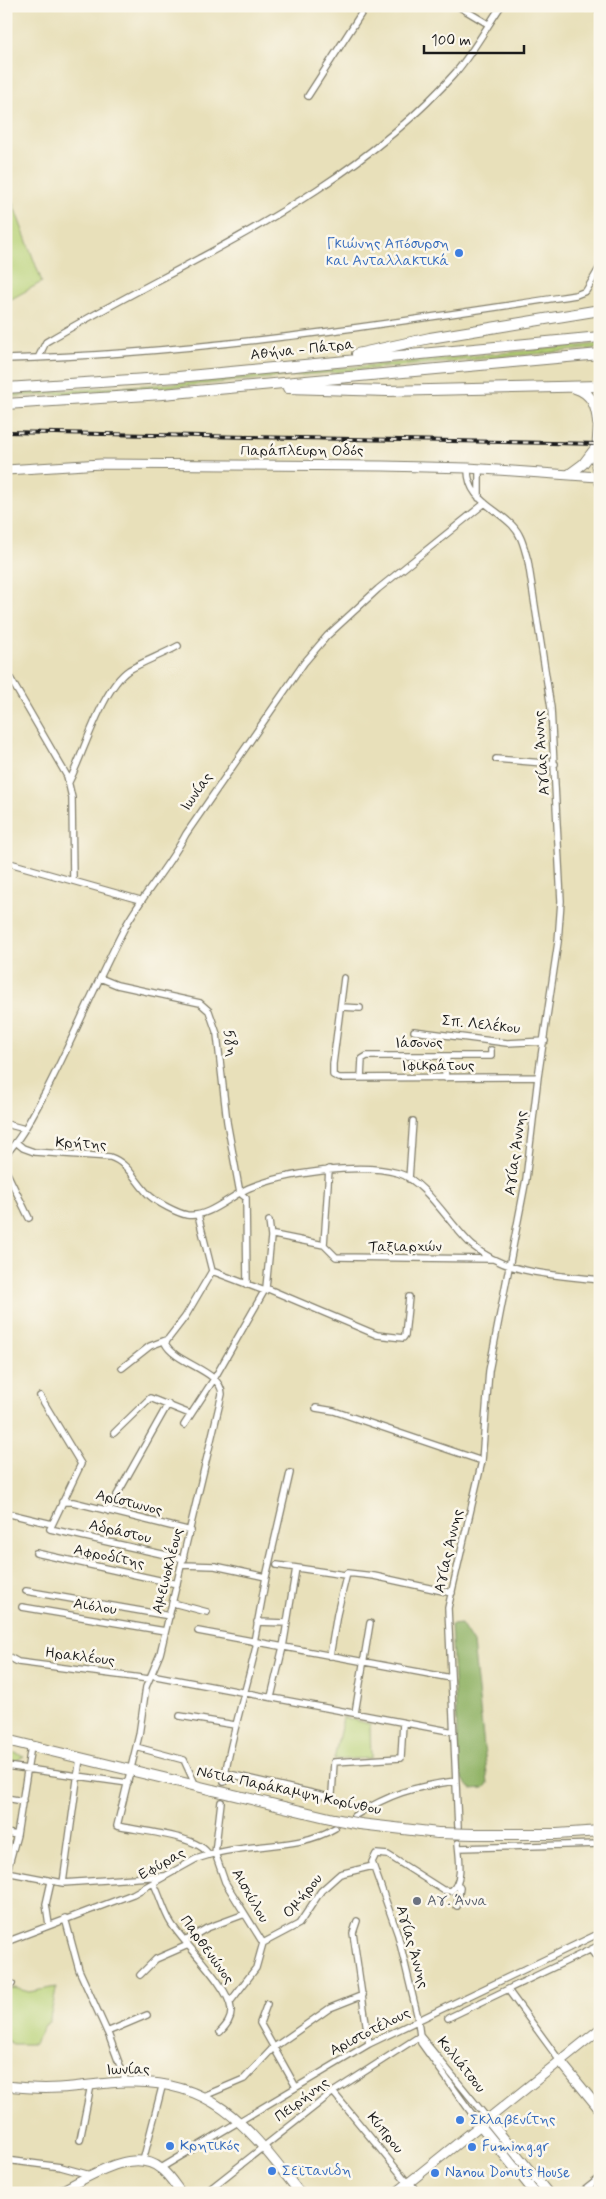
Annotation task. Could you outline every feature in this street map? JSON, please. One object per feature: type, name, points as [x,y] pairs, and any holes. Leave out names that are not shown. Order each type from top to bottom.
[{"type":"highway","points":[[316,363],[430,338],[597,310]]},
{"type":"highway","name":"Αθήνα - Πάτρα","points":[[6,388],[170,377],[600,338]]},
{"type":"highway","name":"Αθήνα - Πάτρα","points":[[6,404],[247,387],[600,354]]},
{"type":"highway","points":[[247,387],[387,391],[600,386]]},
{"type":"highway","points":[[571,387],[581,390],[590,396],[599,419]]},
{"type":"highway","name":"Νότια Παράκαμψη Κορίνθου","points":[[6,1740],[230,1794],[335,1823],[357,1820],[438,1833],[556,1834],[600,1831]]},
{"type":"street","points":[[308,96],[366,6]]},
{"type":"street","points":[[458,6],[488,24]]},
{"type":"street","points":[[38,358],[46,342],[182,269],[335,179],[389,137],[456,72],[501,6]]},
{"type":"street","points":[[597,6],[600,14]]},
{"type":"street","points":[[6,359],[90,357],[354,329],[576,295],[586,291],[600,267]]},
{"type":"street","points":[[599,419],[596,447],[599,480]]},
{"type":"street","points":[[568,475],[583,464],[596,447]]},
{"type":"street","name":"Παράπλευρη Οδός","points":[[6,470],[101,464],[468,468],[568,475],[599,480]]},
{"type":"street","name":"Αγίας Άννης","points":[[458,1827],[448,1613],[482,1461],[489,1371],[526,1179],[538,1077],[558,942],[561,901],[552,708],[528,561],[522,539],[512,526],[484,503],[470,487],[468,468]]},
{"type":"street","points":[[479,469],[479,498]]},
{"type":"street","name":"Ιωνίας","points":[[6,1154],[25,1129],[52,1079],[140,900],[175,855],[186,834],[304,663],[327,636],[378,589],[484,503]]},
{"type":"street","points":[[68,782],[96,719],[116,684],[129,670],[178,646]]},
{"type":"street","points":[[6,671],[59,759],[68,782],[72,798],[73,881]]},
{"type":"street","points":[[496,759],[555,764]]},
{"type":"street","points":[[6,862],[140,900]]},
{"type":"street","name":"58η","points":[[100,978],[117,985],[194,1001],[209,1010],[217,1034],[227,1122],[240,1193],[246,1198],[247,1285]]},
{"type":"street","points":[[344,978],[341,1007],[360,1008]]},
{"type":"street","name":"Ιφικράτους","points":[[341,1007],[333,1064],[333,1075],[339,1078],[538,1077]]},
{"type":"street","name":"Σπ. Λελέκου","points":[[414,1031],[507,1043],[544,1042]]},
{"type":"street","name":"Ιάσονος","points":[[361,1078],[362,1059],[367,1056],[491,1056],[491,1050]]},
{"type":"street","points":[[445,1078],[447,1056]]},
{"type":"street","points":[[409,1178],[413,1121]]},
{"type":"street","points":[[6,1124],[25,1129]]},
{"type":"street","name":"Κρήτης","points":[[16,1143],[34,1152],[110,1157],[118,1160],[152,1197],[180,1213],[198,1215]]},
{"type":"street","points":[[324,1245],[329,1169]]},
{"type":"street","points":[[122,1368],[150,1346],[166,1340],[186,1317],[212,1271],[198,1215],[251,1188],[329,1169],[384,1170],[400,1173],[409,1178],[473,1246],[492,1259],[509,1266],[535,1272],[600,1280]]},
{"type":"street","points":[[6,1171],[29,1218]]},
{"type":"street","points":[[184,1425],[214,1379],[266,1290],[271,1237],[269,1221]]},
{"type":"street","name":"Ταξιαρχών","points":[[271,1237],[274,1235],[324,1245],[336,1257],[492,1259]]},
{"type":"street","points":[[212,1271],[247,1285],[266,1290],[377,1335],[392,1338],[403,1338],[405,1335],[409,1297]]},
{"type":"street","points":[[166,1340],[167,1347],[178,1357],[214,1379]]},
{"type":"street","name":"Αμεινοκλέους","points":[[212,1854],[189,1840],[117,1826],[136,1747],[144,1695],[160,1654],[170,1616],[222,1394],[221,1386],[214,1379]]},
{"type":"street","points":[[40,1396],[81,1464],[51,1526]]},
{"type":"street","points":[[114,1433],[150,1398],[190,1414]]},
{"type":"street","points":[[108,1511],[168,1404]]},
{"type":"street","points":[[316,1408],[342,1414],[482,1461]]},
{"type":"street","points":[[224,1782],[235,1725],[246,1692],[266,1577],[290,1473]]},
{"type":"street","name":"Αρίστωνος","points":[[62,1502],[190,1531]]},
{"type":"street","name":"Αδράστου","points":[[6,1513],[183,1562],[215,1566],[266,1577]]},
{"type":"street","name":"Αφροδίτης","points":[[36,1553],[177,1584]]},
{"type":"street","points":[[277,1565],[345,1575],[354,1573],[374,1576],[452,1593]]},
{"type":"street","points":[[271,1697],[287,1623],[296,1568]]},
{"type":"street","points":[[330,1656],[345,1575]]},
{"type":"street","points":[[26,1591],[170,1616]]},
{"type":"street","points":[[173,1603],[208,1612]]},
{"type":"street","name":"Αιόλου","points":[[22,1607],[166,1631]]},
{"type":"street","points":[[257,1622],[287,1623]]},
{"type":"street","points":[[355,1713],[370,1623]]},
{"type":"street","points":[[198,1631],[451,1678]]},
{"type":"street","name":"Ηρακλέους","points":[[9,1657],[18,1662],[150,1677],[246,1692],[454,1732]]},
{"type":"street","points":[[180,1716],[235,1725]]},
{"type":"street","points":[[225,1774],[329,1797],[332,1794],[334,1762],[401,1758],[402,1723]]},
{"type":"street","points":[[31,1746],[17,1835],[7,1873],[63,1883],[166,1876]]},
{"type":"street","points":[[136,1747],[184,1760],[196,1786]]},
{"type":"street","points":[[63,1883],[80,1758]]},
{"type":"street","points":[[6,1766],[128,1783]]},
{"type":"street","points":[[357,1820],[386,1797],[410,1789],[455,1781]]},
{"type":"street","points":[[6,1798],[22,1801]]},
{"type":"street","name":"Αισχύλου","points":[[221,1802],[212,1854],[225,1882],[263,1943]]},
{"type":"street","name":"Εφύρας","points":[[6,1942],[154,1884],[166,1876],[212,1854],[294,1842],[335,1823]]},
{"type":"street","points":[[6,1833],[17,1835]]},
{"type":"street","points":[[373,1866],[374,1857],[381,1853],[388,1855],[443,1890],[451,1891],[457,1883],[459,1872],[458,1846],[600,1844]]},
{"type":"street","name":"Αγίας Άννης","points":[[373,1866],[398,1935],[420,2036]]},
{"type":"street","name":"Ομήρου","points":[[263,1943],[299,1924],[315,1900],[340,1874],[373,1866]]},
{"type":"street","points":[[49,1925],[46,1904],[51,1882]]},
{"type":"street","points":[[457,1883],[460,1893],[457,1906]]},
{"type":"street","name":"Παρθενώνος","points":[[154,1884],[170,1923],[207,1967],[230,2002]]},
{"type":"street","points":[[140,1975],[156,1959],[186,1943],[207,1928],[245,1914]]},
{"type":"street","points":[[66,1918],[79,1970],[107,2032],[126,2082]]},
{"type":"street","points":[[357,1921],[353,1933],[369,2044]]},
{"type":"street","name":"Αριστοτέλους","points":[[161,2168],[369,2044],[600,1933]]},
{"type":"street","points":[[220,2032],[227,2025],[231,2015],[230,2002],[256,1968],[263,1943]]},
{"type":"street","points":[[448,2018],[600,1945]]},
{"type":"street","points":[[590,1950],[600,1962]]},
{"type":"street","points":[[508,1990],[560,2061],[600,2110]]},
{"type":"street","points":[[204,2096],[244,2079],[273,2048],[330,2008],[362,1995]]},
{"type":"street","points":[[267,2004],[260,2023],[296,2088]]},
{"type":"street","points":[[107,2032],[148,2015]]},
{"type":"street","points":[[396,2193],[600,2029]]},
{"type":"street","name":"Πειρήνης","points":[[205,2193],[262,2146],[333,2092],[420,2036]]},
{"type":"street","name":"Κολιάτσου","points":[[420,2036],[535,2193]]},
{"type":"street","name":"Κολιάτσου","points":[[420,2036],[425,2050],[484,2122],[548,2193]]},
{"type":"street","name":"Ιωνίας","points":[[6,2086],[58,2088],[126,2082],[180,2087],[204,2096],[241,2122],[300,2193]]},
{"type":"street","points":[[143,2161],[163,2084]]},
{"type":"street","points":[[80,2140],[91,2085]]},
{"type":"street","name":"Κύπρου","points":[[333,2092],[416,2193]]},
{"type":"street","points":[[6,2160],[61,2168],[92,2176]]},
{"type":"street","points":[[57,2193],[112,2165],[126,2161],[143,2161],[161,2168],[181,2193]]},
{"type":"street","points":[[581,2193],[600,2178]]},
{"type":"green space","points":[[6,185],[42,282],[6,302]]},
{"type":"green space","points":[[600,344],[600,348],[162,388],[6,397],[6,394],[179,383]]},
{"type":"green space","points":[[461,1624],[473,1643],[488,1784],[484,1788],[471,1789],[462,1778],[459,1768],[451,1625]]},
{"type":"green space","points":[[343,1717],[370,1724],[371,1758],[334,1760]]},
{"type":"green space","points":[[6,1750],[24,1756],[16,1761],[6,1762]]},
{"type":"green space","points":[[56,1987],[50,2022],[45,2025],[34,2044],[13,2044],[6,2040],[6,1989],[15,1988],[29,1992]]},
{"type":"railway","points":[[6,432],[600,444]]},
{"type":"place","name":"Γκιώνης Απόσυρση και Ανταλλακτικά","points":[[459,253]]},
{"type":"place","name":"Αγ. Άννα","points":[[417,1901]]},
{"type":"place","name":"Σκλαβενίτης","points":[[460,2120]]},
{"type":"place","name":"Κρητικός","points":[[170,2146]]},
{"type":"place","name":"Fuming.gr","points":[[472,2147]]},
{"type":"place","name":"Σεϊτανιδη","points":[[272,2171]]},
{"type":"place","name":"Nanou Donuts House","points":[[435,2173]]}]
